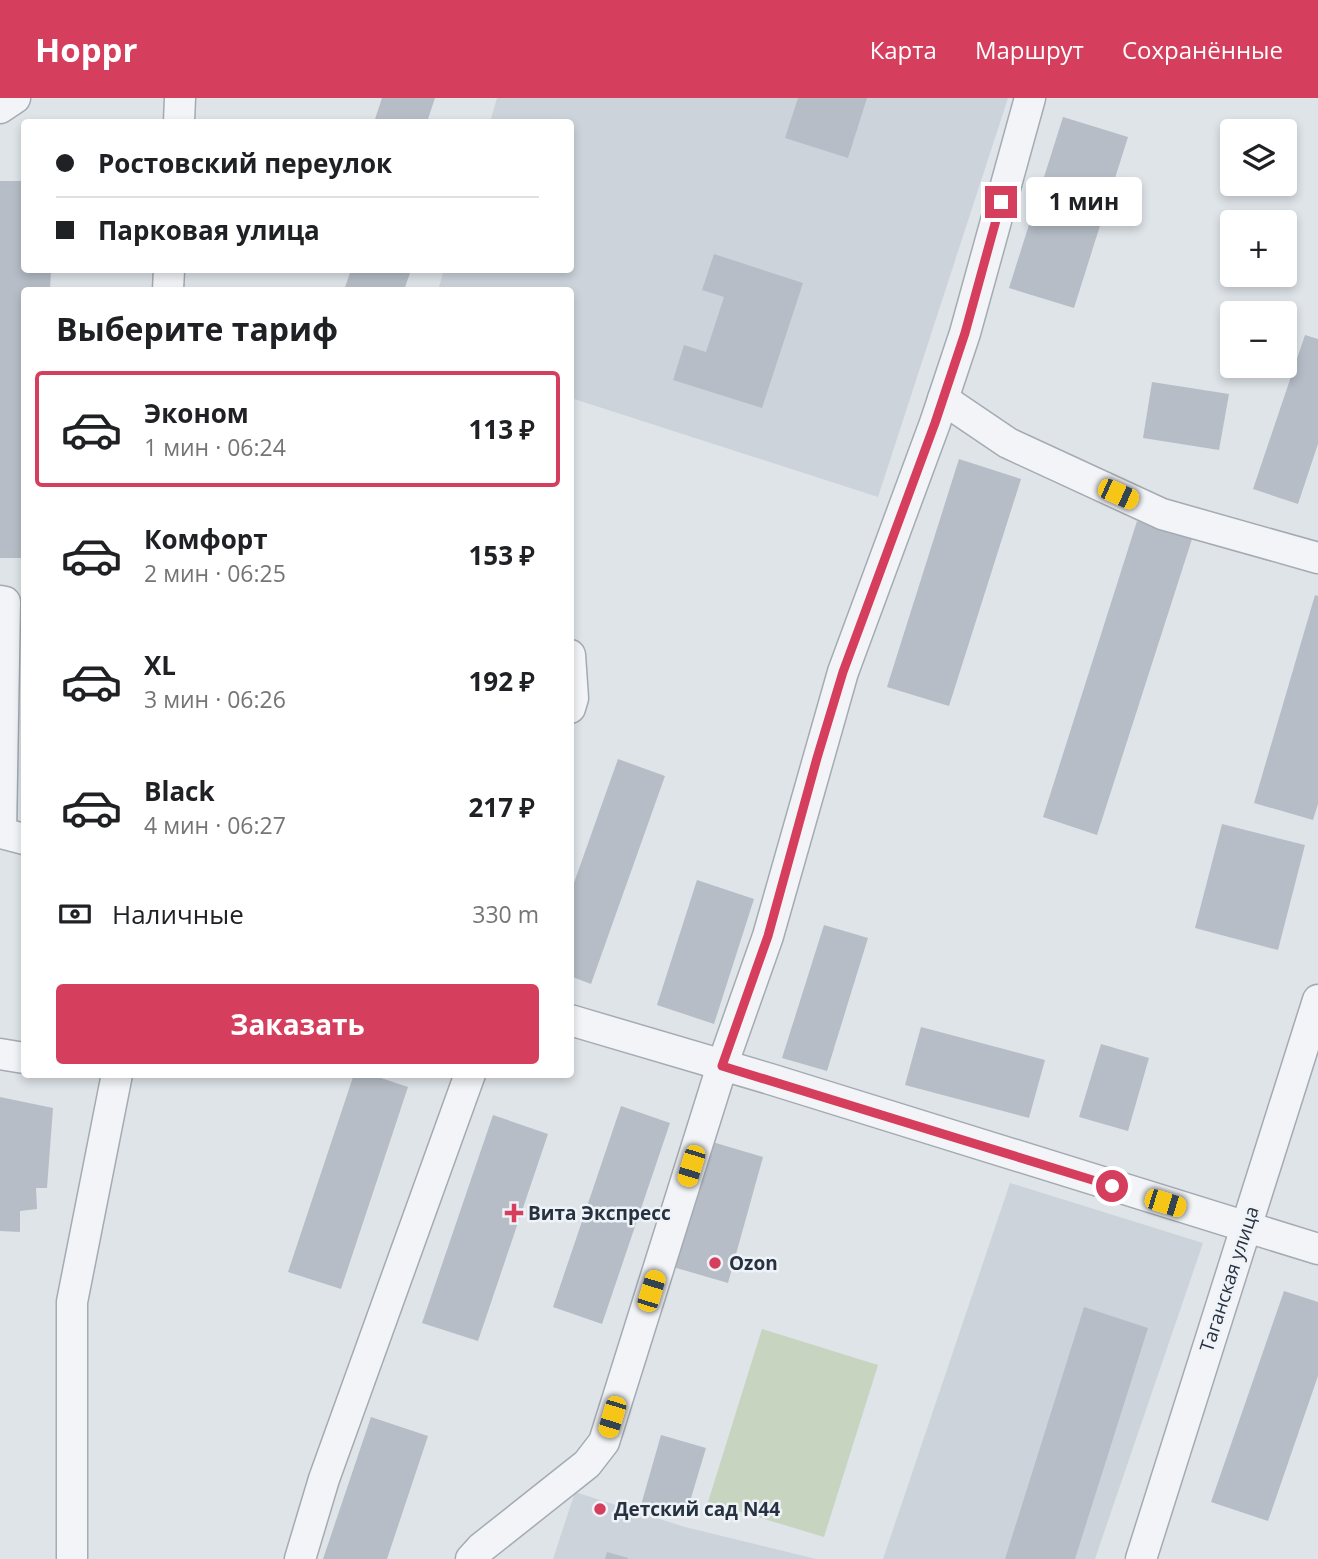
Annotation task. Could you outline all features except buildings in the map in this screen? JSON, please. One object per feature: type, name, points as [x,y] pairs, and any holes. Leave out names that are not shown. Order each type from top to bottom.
[{"type":"street","points":[[0,108],[15,98]]},
{"type":"street","points":[[179,119],[180,98]]},
{"type":"street","points":[[471,1559],[481,1548],[587,1464],[604,1442],[722,1066],[768,936],[843,672],[965,333],[1030,98]]},
{"type":"street","points":[[943,399],[1008,443],[1162,514],[1318,558]]},
{"type":"street","points":[[10,602],[1,833],[21,838]]},
{"type":"street","name":"Таганская улица","points":[[1141,1559],[1318,1000]]},
{"type":"street","points":[[574,1021],[1318,1249]]},
{"type":"street","points":[[0,1054],[21,1058]]},
{"type":"street","points":[[72,1559],[72,1302],[116,1078]]},
{"type":"street","points":[[300,1559],[324,1479],[469,1078]]},
{"type":"shaded area","points":[[497,98],[1008,98],[878,497],[574,399],[574,287],[439,287],[443,273],[574,273],[574,119],[491,119]]},
{"type":"shaded area","points":[[1010,1183],[1203,1243],[1095,1559],[883,1559]]},
{"type":"shaded area","name":"Детский сад N44","points":[[575,1492],[685,1527],[816,1559],[553,1559]]},
{"type":"green space","points":[[762,1329],[878,1365],[824,1537],[708,1502]]},
{"type":"place","name":"Вита Экспресс","points":[[514,1213]]},
{"type":"place","name":"Ozon","points":[[715,1263]]},
{"type":"place","name":"Детский сад N44","points":[[600,1509]]},
{"type":"route","points":[[1001,202],[965,333],[935,423],[843,672],[768,936],[722,1066],[1112,1186]]}]
